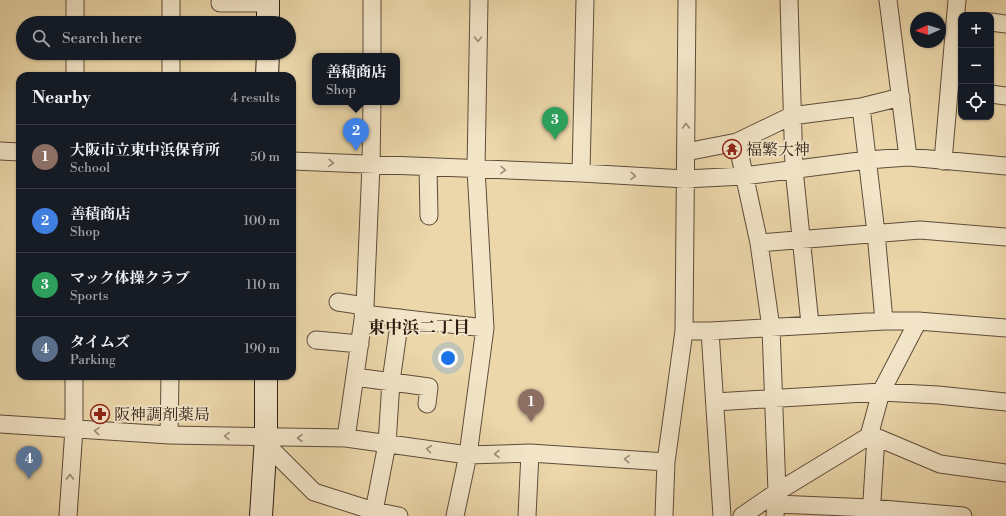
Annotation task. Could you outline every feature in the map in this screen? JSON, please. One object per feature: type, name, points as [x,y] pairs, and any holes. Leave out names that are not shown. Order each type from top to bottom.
[{"type":"street","points":[[75,0],[75,16]]},
{"type":"street","points":[[171,0],[171,16]]},
{"type":"street","points":[[372,0],[372,53]]},
{"type":"street","points":[[455,516],[468,455],[485,328],[476,169],[479,0]]},
{"type":"street","points":[[581,173],[585,0]]},
{"type":"street","points":[[664,516],[666,462],[684,331],[686,0]]},
{"type":"street","points":[[789,0],[791,116],[794,169],[810,324]]},
{"type":"street","points":[[888,0],[908,157]]},
{"type":"street","points":[[943,161],[955,88],[958,18],[957,0]]},
{"type":"street","points":[[220,3],[268,9]]},
{"type":"street","points":[[994,22],[1006,24]]},
{"type":"street","points":[[75,60],[75,72]]},
{"type":"street","points":[[171,60],[171,72]]},
{"type":"street","points":[[267,72],[268,60]]},
{"type":"street","points":[[994,94],[1006,96]]},
{"type":"street","points":[[686,152],[737,142],[791,116],[861,107],[901,97]]},
{"type":"street","points":[[346,438],[364,310],[371,165],[372,105]]},
{"type":"street","points":[[861,107],[876,233],[884,321]]},
{"type":"street","points":[[737,142],[759,243],[771,328],[776,504]]},
{"type":"street","points":[[0,151],[16,152]]},
{"type":"street","points":[[296,161],[581,173],[684,179],[744,176],[867,160],[908,157],[1006,166]]},
{"type":"street","points":[[428,167],[429,216]]},
{"type":"street","points":[[759,243],[920,230],[1006,237]]},
{"type":"street","points":[[338,302],[364,310],[400,318],[485,328]]},
{"type":"street","points":[[374,511],[387,444],[391,381],[400,318]]},
{"type":"street","points":[[684,331],[771,328],[810,324],[884,321],[918,321],[1006,328]]},
{"type":"street","points":[[871,512],[873,437],[880,392],[918,321]]},
{"type":"street","points":[[710,331],[722,516]]},
{"type":"street","points":[[316,340],[360,344]]},
{"type":"street","points":[[355,377],[429,387],[427,404]]},
{"type":"street","points":[[68,516],[74,429],[74,380]]},
{"type":"street","points":[[169,435],[170,380]]},
{"type":"street","points":[[261,516],[265,440],[266,380]]},
{"type":"street","points":[[715,402],[880,392],[938,395],[1006,402]]},
{"type":"street","points":[[0,424],[265,440],[346,438],[468,455],[530,453],[666,462]]},
{"type":"street","points":[[873,437],[940,464],[1006,473]]},
{"type":"street","points":[[742,516],[776,504],[873,437]]},
{"type":"street","points":[[265,440],[314,492],[374,511],[399,516]]},
{"type":"street","points":[[527,516],[530,453]]},
{"type":"street","points":[[776,504],[871,512],[962,516]]},
{"type":"place","name":"マック体操クラブ","points":[[555,140]]},
{"type":"place","name":"福繁大神","points":[[732,149]]},
{"type":"place","name":"善積商店","points":[[356,151]]},
{"type":"place","name":"阪神調剤薬局","points":[[100,414]]},
{"type":"place","name":"大阪市立東中浜保育所","points":[[531,422]]},
{"type":"place","name":"タイムズ","points":[[29,479]]},
{"type":"district","name":"東中浜二丁目","points":[[419,327]]}]
